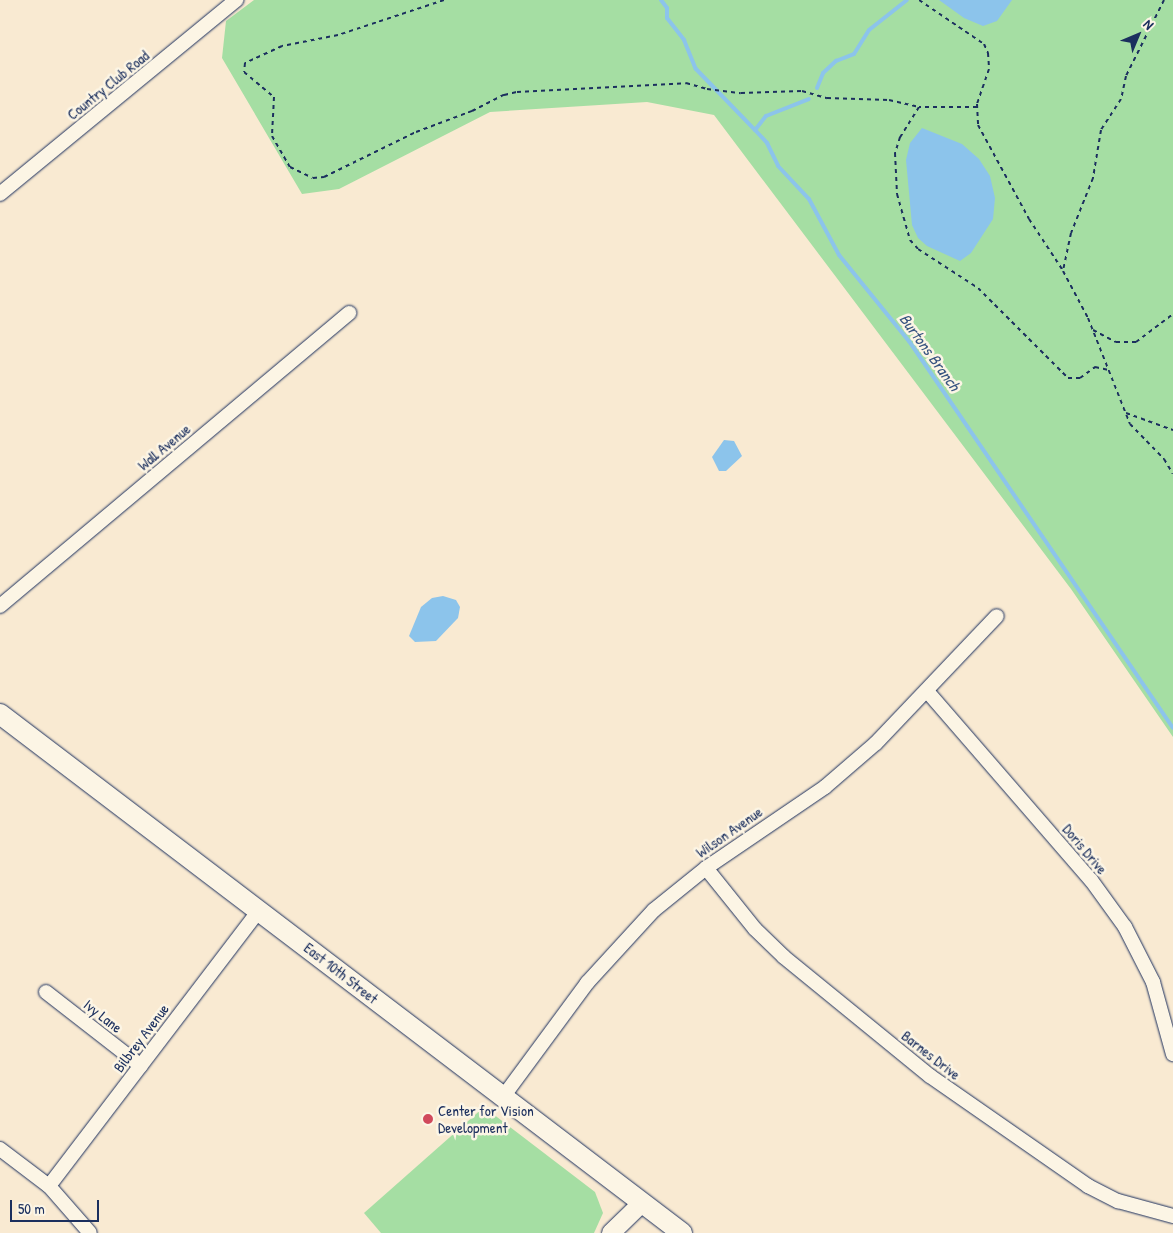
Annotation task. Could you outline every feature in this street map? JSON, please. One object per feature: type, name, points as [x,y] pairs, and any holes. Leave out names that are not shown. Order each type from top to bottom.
[{"type":"main road","name":"East 10th Street","points":[[0,714],[682,1233]]},
{"type":"street","name":"Country Club Road","points":[[0,194],[236,0]]},
{"type":"street","name":"Wall Avenue","points":[[0,606],[349,312]]},
{"type":"street","name":"Wilson Avenue","points":[[503,1097],[587,983],[627,937],[706,868],[825,787],[876,743],[997,616]]},
{"type":"street","name":"Doris Drive","points":[[927,691],[1091,880],[1125,927],[1153,982],[1173,1054]]},
{"type":"street","name":"Barnes Drive","points":[[706,868],[755,929],[784,957],[930,1076],[1088,1186],[1118,1201],[1173,1216]]},
{"type":"street","name":"Bilbrey Avenue","points":[[49,1186],[259,910]]},
{"type":"street","name":"Ivy Lane","points":[[46,992],[141,1066]]},
{"type":"street","points":[[0,1149],[49,1186],[90,1233]]},
{"type":"street","points":[[611,1233],[642,1203]]},
{"type":"path","points":[[444,0],[338,35],[282,46],[245,63],[244,72],[262,90],[274,97],[272,136],[290,167],[313,178],[324,177],[416,132],[472,111],[504,94],[675,83],[729,91],[802,91],[827,98],[890,100],[919,107],[976,107]]},
{"type":"path","points":[[919,0],[984,44],[988,53],[989,69],[976,107],[978,125],[986,144],[1063,271],[1093,330],[1135,431],[1164,459],[1173,474]]},
{"type":"path","points":[[1063,271],[1071,233],[1093,178],[1101,130],[1121,99],[1126,76],[1164,0]]},
{"type":"path","points":[[919,107],[900,137],[895,153],[897,194],[910,240],[923,253],[978,288],[1068,378],[1080,378],[1095,367],[1109,370]]},
{"type":"path","points":[[1093,330],[1116,342],[1136,342],[1173,314]]},
{"type":"path","points":[[1126,413],[1173,430]]},
{"type":"green space","points":[[254,0],[1173,0],[1173,737],[1071,589],[714,115],[647,102],[490,112],[339,189],[302,194],[222,58],[226,21]]},
{"type":"green space","points":[[484,1107],[595,1192],[603,1213],[594,1233],[381,1233],[364,1213]]},
{"type":"water","points":[[939,0],[1012,0],[997,21],[983,26],[964,18]]},
{"type":"water","points":[[922,128],[962,144],[979,159],[990,176],[995,198],[993,219],[971,253],[960,261],[927,246],[918,238],[912,225],[906,160],[910,143]]},
{"type":"water","points":[[724,440],[734,441],[742,456],[726,471],[719,471],[712,457]]},
{"type":"water","points":[[443,596],[456,600],[460,607],[458,618],[436,641],[415,642],[409,636],[421,607],[432,598]]},
{"type":"waterway","name":"Burtons Branch","points":[[661,0],[667,8],[667,18],[684,40],[696,69],[767,143],[778,166],[809,199],[839,255],[909,341],[1173,728]]},
{"type":"waterway","points":[[817,88],[823,73],[836,61],[854,54],[869,30],[907,0]]},
{"type":"waterway","points":[[755,130],[766,116],[809,99]]},
{"type":"place","name":"Center for Vision Development","points":[[428,1119]]}]
